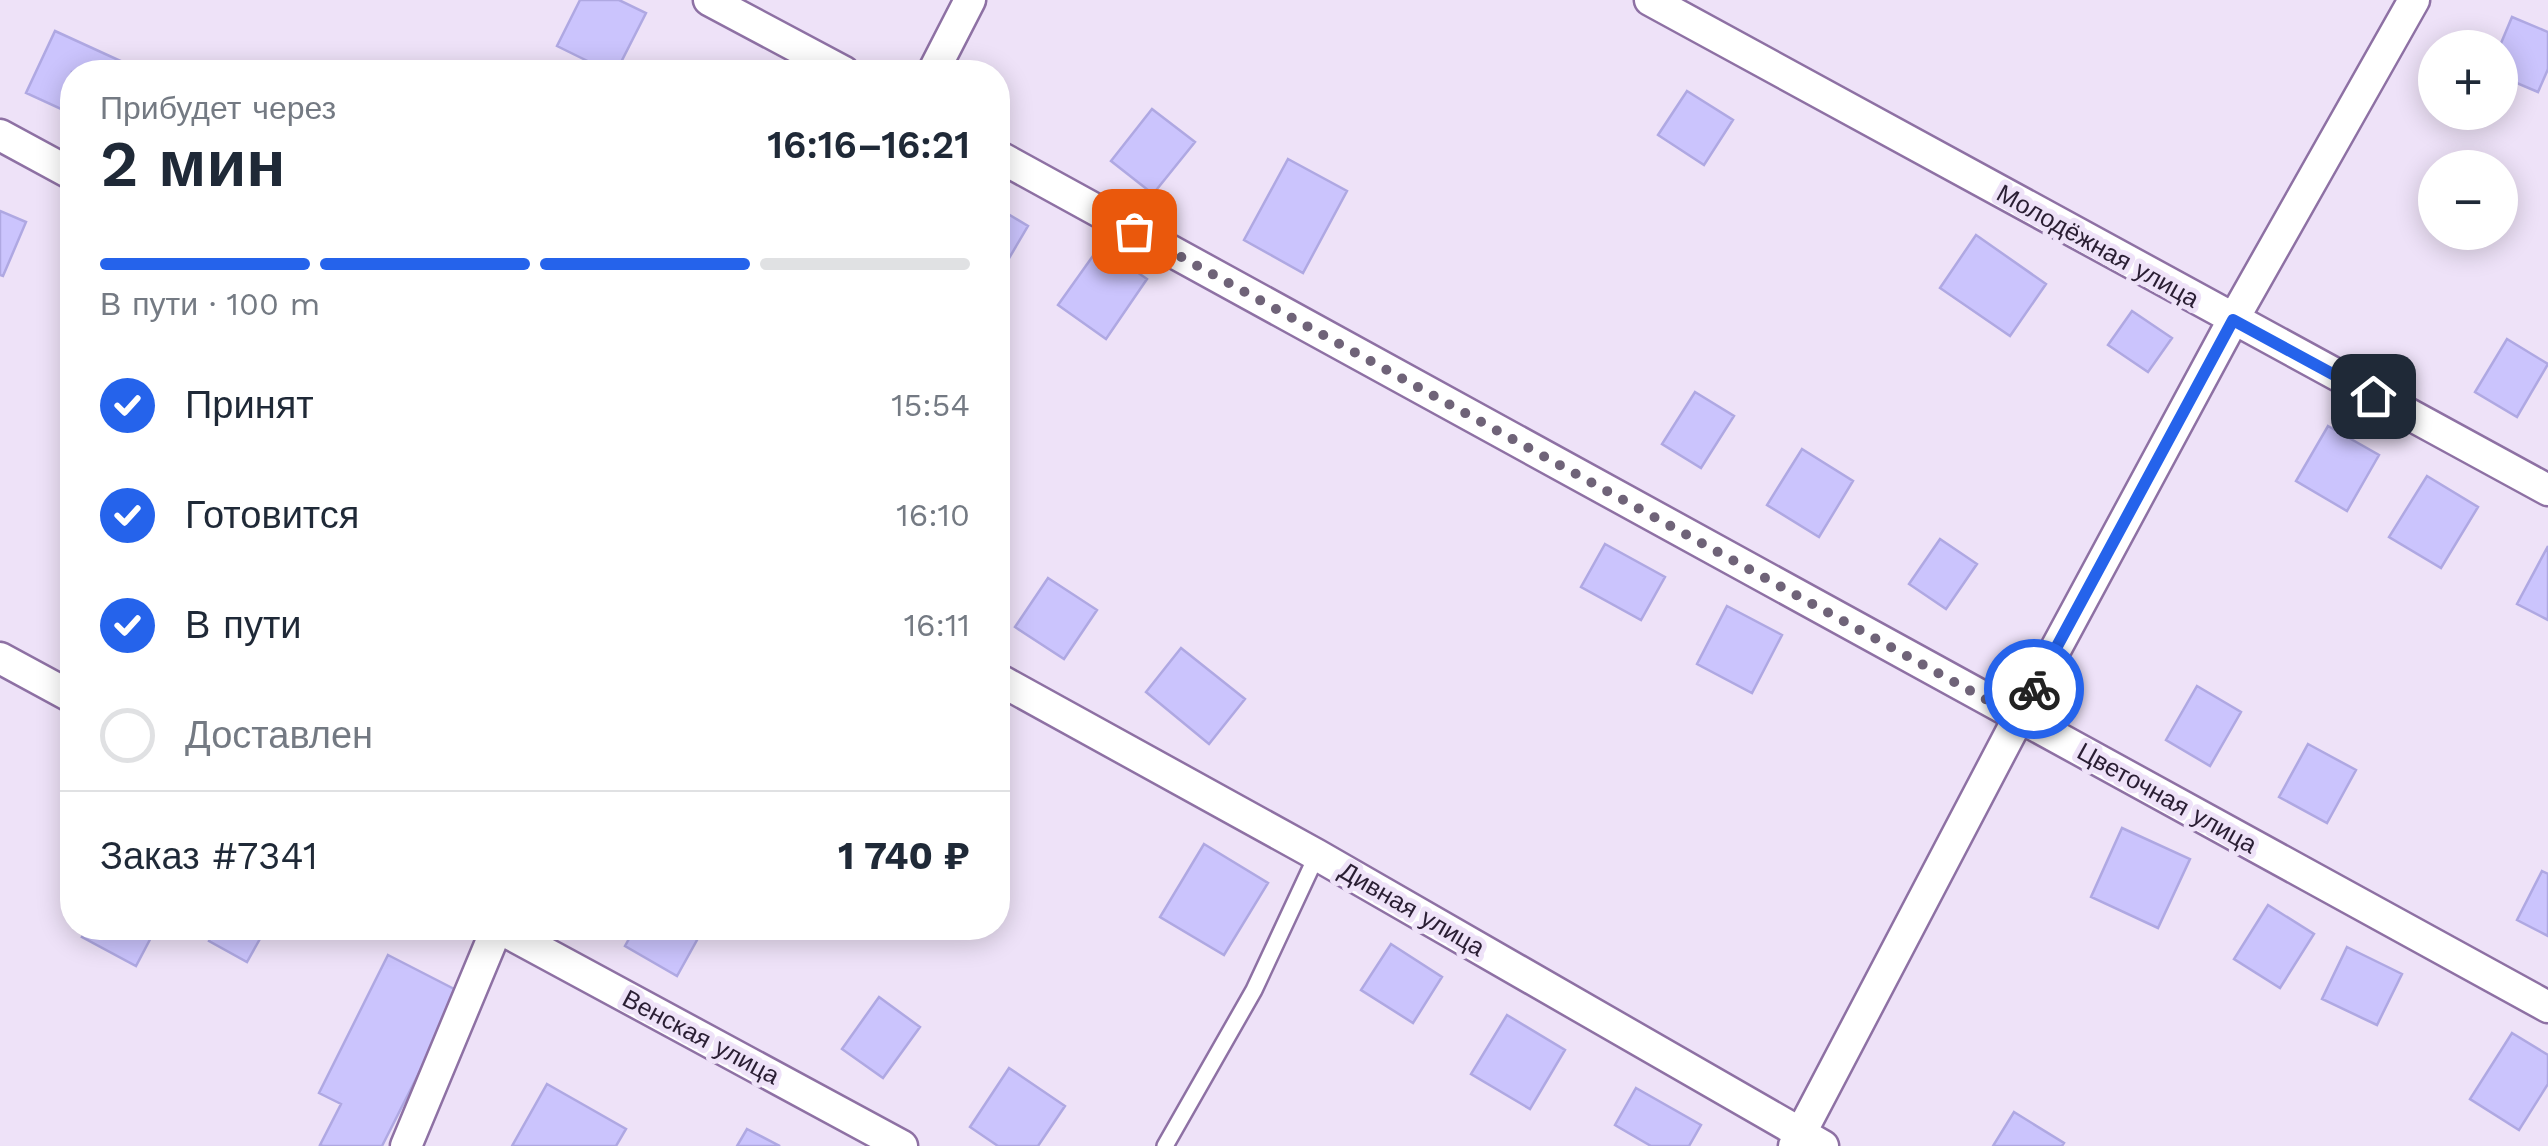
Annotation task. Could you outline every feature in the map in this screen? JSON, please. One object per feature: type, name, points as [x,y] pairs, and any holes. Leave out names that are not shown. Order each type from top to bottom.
[{"type":"street","points":[[709,0],[822,60]]},
{"type":"street","points":[[938,60],[970,0]]},
{"type":"street","name":"Молодёжная улица","points":[[1650,0],[2548,490]]},
{"type":"street","points":[[1806,1142],[2018,717],[2233,320],[2414,0]]},
{"type":"street","points":[[0,135],[60,168]]},
{"type":"street","name":"Цветочная улица","points":[[1010,163],[2548,1007]]},
{"type":"street","points":[[0,658],[60,691]]},
{"type":"street","name":"Дивная улица","points":[[1010,686],[1317,855],[1806,1142]]},
{"type":"street","points":[[406,1146],[493,940]]},
{"type":"street","name":"Венская улица","points":[[520,940],[902,1146]]},
{"type":"lane","points":[[1165,1146],[1254,990],[1317,855]]},
{"type":"building","points":[[580,0],[619,0],[646,13],[622,60],[586,60],[557,46]]},
{"type":"building","points":[[2512,17],[2548,32],[2548,69],[2538,92],[2518,84],[2518,30],[2507,30]]},
{"type":"building","points":[[55,31],[118,60],[60,60],[60,109],[26,93]]},
{"type":"building","points":[[1687,91],[1733,120],[1704,165],[1658,135]]},
{"type":"building","points":[[1152,109],[1195,142],[1153,194],[1111,161]]},
{"type":"building","points":[[1288,159],[1347,191],[1303,273],[1244,240]]},
{"type":"building","points":[[0,211],[26,222],[3,276],[0,275]]},
{"type":"building","points":[[1010,215],[1028,226],[1010,257]]},
{"type":"building","points":[[1976,235],[2046,284],[2010,336],[1940,288]]},
{"type":"building","points":[[1100,246],[1147,279],[1106,339],[1058,305]]},
{"type":"building","points":[[2132,311],[2172,338],[2148,372],[2108,345]]},
{"type":"building","points":[[2507,339],[2548,364],[2517,417],[2475,392]]},
{"type":"building","points":[[1695,392],[1734,416],[1701,468],[1662,444]]},
{"type":"building","points":[[2328,426],[2379,455],[2347,511],[2296,481]]},
{"type":"building","points":[[1802,449],[1853,481],[1819,537],[1767,505]]},
{"type":"building","points":[[2427,476],[2478,507],[2441,568],[2389,537]]},
{"type":"building","points":[[1940,539],[1977,564],[1946,609],[1909,584]]},
{"type":"building","points":[[1605,544],[1665,577],[1641,620],[1581,587]]},
{"type":"building","points":[[2548,546],[2548,620],[2517,604]]},
{"type":"building","points":[[1048,578],[1097,610],[1064,659],[1015,627]]},
{"type":"building","points":[[1727,606],[1782,635],[1752,693],[1697,664]]},
{"type":"building","points":[[1181,648],[1245,699],[1209,744],[1146,692]]},
{"type":"building","points":[[2197,686],[2241,712],[2210,766],[2166,740]]},
{"type":"building","points":[[2308,744],[2356,770],[2327,823],[2279,797]]},
{"type":"building","points":[[2122,828],[2190,859],[2158,928],[2091,897]]},
{"type":"building","points":[[1204,844],[1268,883],[1224,955],[1160,917]]},
{"type":"building","points":[[2542,871],[2548,874],[2548,936],[2517,920]]},
{"type":"building","points":[[2268,905],[2314,934],[2280,988],[2234,959]]},
{"type":"building","points":[[88,940],[150,940],[136,966]]},
{"type":"building","points":[[210,940],[259,940],[247,962]]},
{"type":"building","points":[[628,940],[697,940],[677,976],[625,946]]},
{"type":"building","points":[[1391,944],[1442,977],[1413,1023],[1361,990]]},
{"type":"building","points":[[2347,947],[2402,974],[2377,1025],[2322,999]]},
{"type":"building","points":[[388,955],[460,992],[382,1146],[320,1145],[341,1104],[319,1093]]},
{"type":"building","points":[[879,997],[920,1027],[883,1078],[842,1049]]},
{"type":"building","points":[[1507,1015],[1565,1050],[1530,1109],[1471,1074]]},
{"type":"building","points":[[2512,1033],[2548,1055],[2548,1084],[2519,1130],[2470,1099]]},
{"type":"building","points":[[1009,1068],[1065,1106],[1038,1146],[998,1146],[970,1127]]},
{"type":"building","points":[[547,1084],[626,1129],[616,1146],[512,1146]]},
{"type":"building","points":[[1636,1088],[1701,1125],[1689,1146],[1651,1146],[1615,1125]]},
{"type":"building","points":[[2014,1112],[2064,1143],[1993,1146]]},
{"type":"building","points":[[747,1129],[780,1146],[737,1146]]},
{"type":"way so far","points":[[1134,231],[2018,717],[2034,689]]},
{"type":"route","points":[[2034,689],[2233,320],[2373,396]]}]
